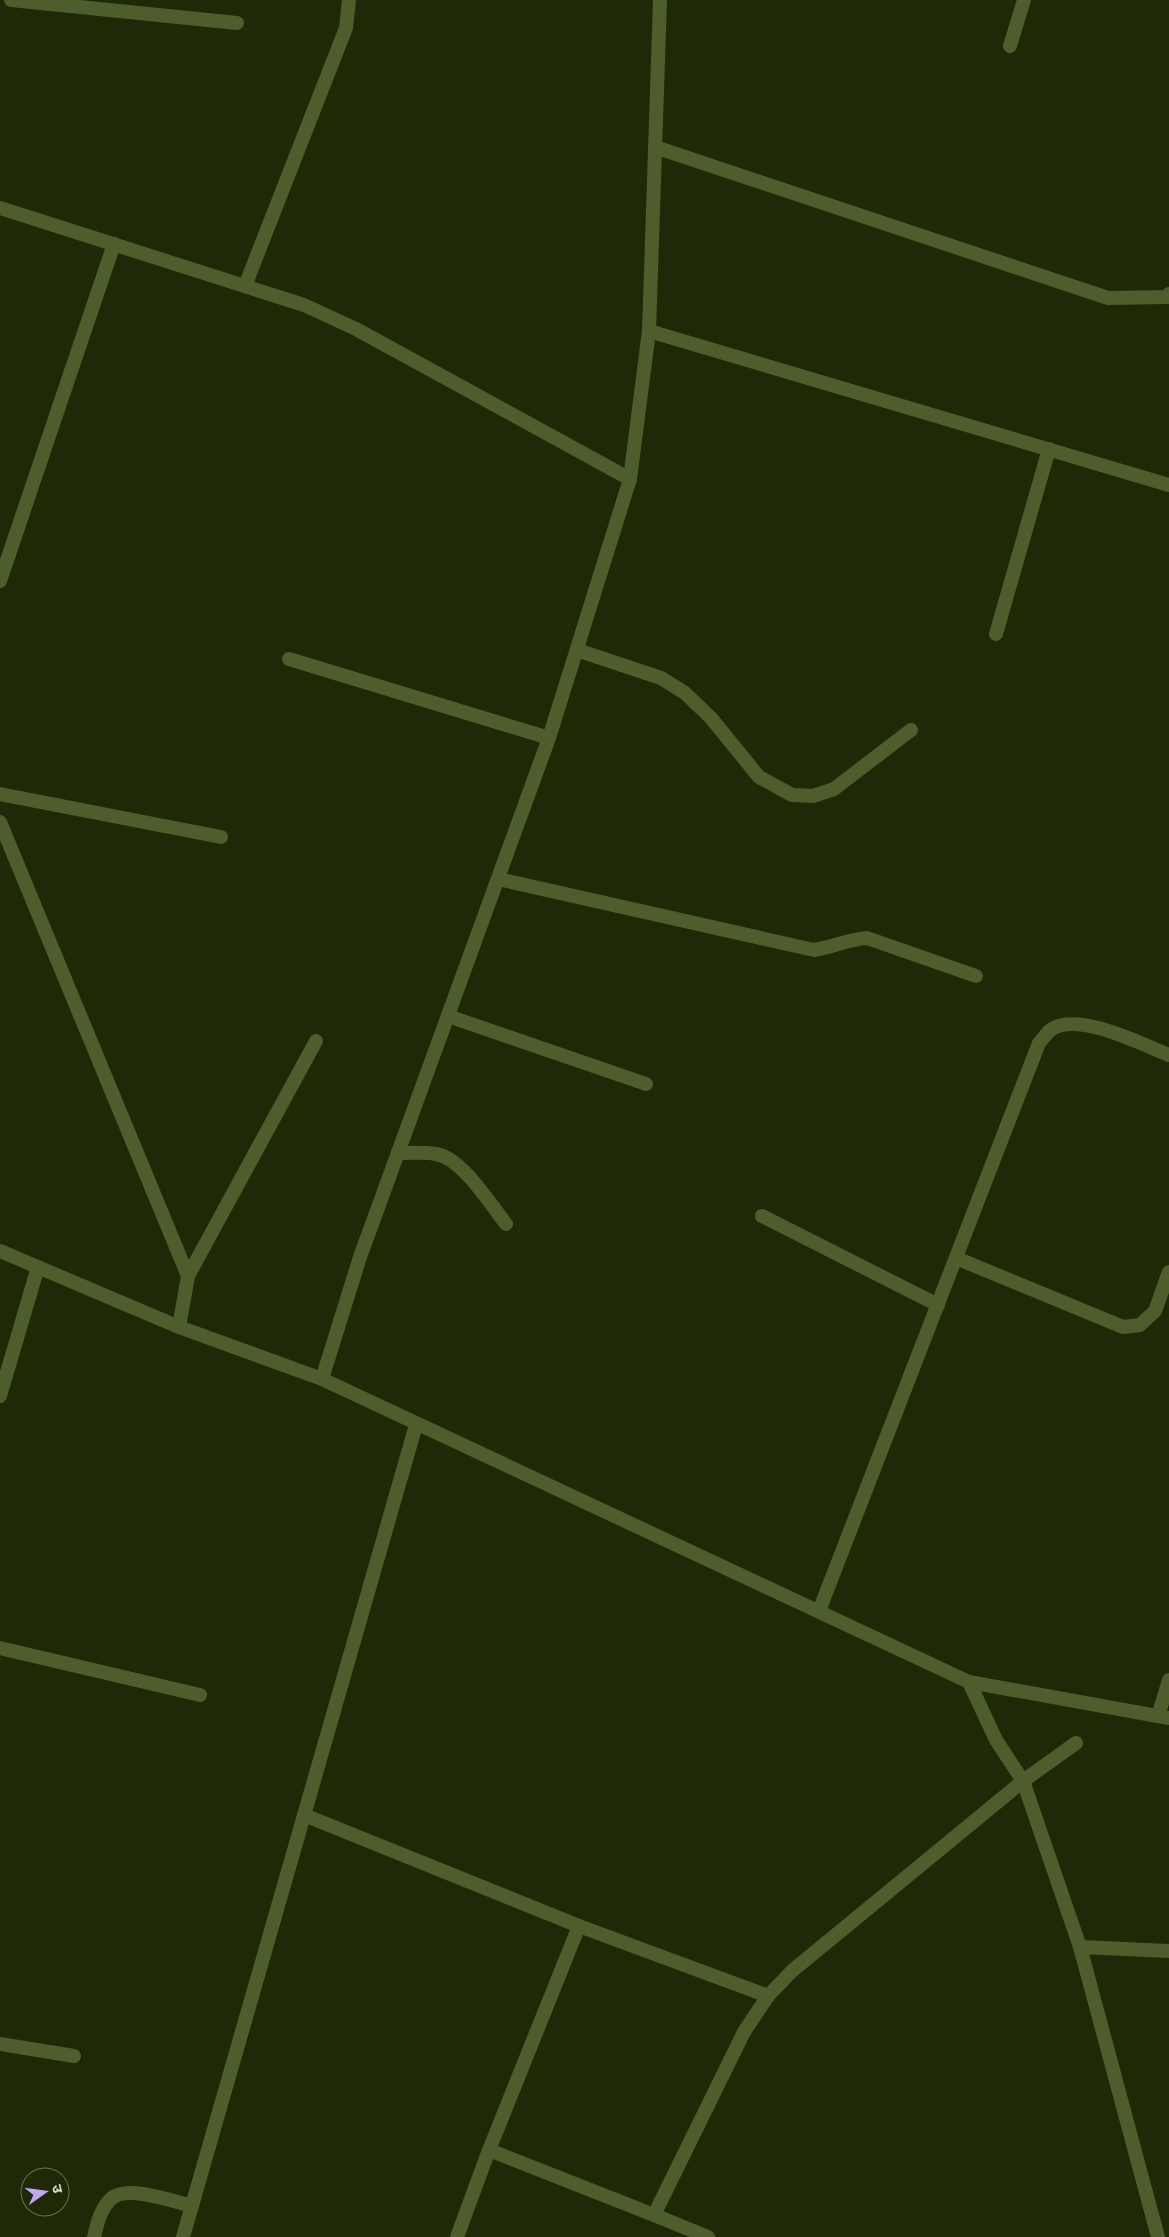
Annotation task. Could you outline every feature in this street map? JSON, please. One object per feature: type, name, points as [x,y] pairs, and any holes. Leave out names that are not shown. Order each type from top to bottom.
[{"type":"street","points":[[11,0],[237,24]]},
{"type":"street","points":[[245,286],[346,28],[349,0]]},
{"type":"street","points":[[322,1379],[360,1257],[549,738],[630,479],[649,332],[660,0]]},
{"type":"street","points":[[1010,46],[1024,0]]},
{"type":"street","points":[[655,147],[1108,298],[1168,297],[1169,294]]},
{"type":"street","points":[[0,208],[304,305],[356,329],[630,479]]},
{"type":"street","points":[[0,582],[114,244]]},
{"type":"street","points":[[649,332],[1169,485]]},
{"type":"street","points":[[996,634],[1049,449]]},
{"type":"street","points":[[577,650],[662,678],[685,692],[711,718],[759,777],[792,795],[813,796],[834,789],[911,730]]},
{"type":"street","points":[[289,659],[549,738]]},
{"type":"street","points":[[0,794],[221,837]]},
{"type":"street","points":[[0,822],[188,1276]]},
{"type":"street","points":[[498,878],[814,950],[826,948],[850,939],[867,938],[976,976]]},
{"type":"street","points":[[448,1016],[646,1084]]},
{"type":"street","points":[[819,1612],[1039,1043],[1051,1029],[1068,1024],[1094,1027],[1169,1055]]},
{"type":"street","points":[[180,1327],[188,1276],[316,1041]]},
{"type":"street","points":[[398,1153],[438,1154],[450,1159],[461,1168],[506,1224]]},
{"type":"street","points":[[762,1216],[938,1305]]},
{"type":"street","points":[[0,1251],[180,1327],[322,1379],[416,1425],[969,1682],[1163,1717],[1169,1680]]},
{"type":"street","points":[[956,1258],[1123,1327],[1140,1324],[1155,1311],[1169,1272]]},
{"type":"street","points":[[0,1396],[38,1267]]},
{"type":"street","points":[[183,2237],[416,1425]]},
{"type":"street","points":[[0,1648],[200,1695]]},
{"type":"street","points":[[969,1682],[996,1740],[1023,1781],[1080,1947],[1158,2237]]},
{"type":"street","points":[[654,2215],[744,2032],[768,1996],[792,1970],[1023,1781],[1076,1743]]},
{"type":"street","points":[[304,1815],[579,1926],[768,1996]]},
{"type":"street","points":[[457,2237],[489,2150],[579,1926]]},
{"type":"street","points":[[1080,1947],[1169,1951]]},
{"type":"street","points":[[0,2044],[74,2056]]},
{"type":"street","points":[[489,2150],[708,2237]]},
{"type":"street","points":[[94,2237],[99,2217],[110,2199],[120,2193],[134,2192],[192,2206]]}]
